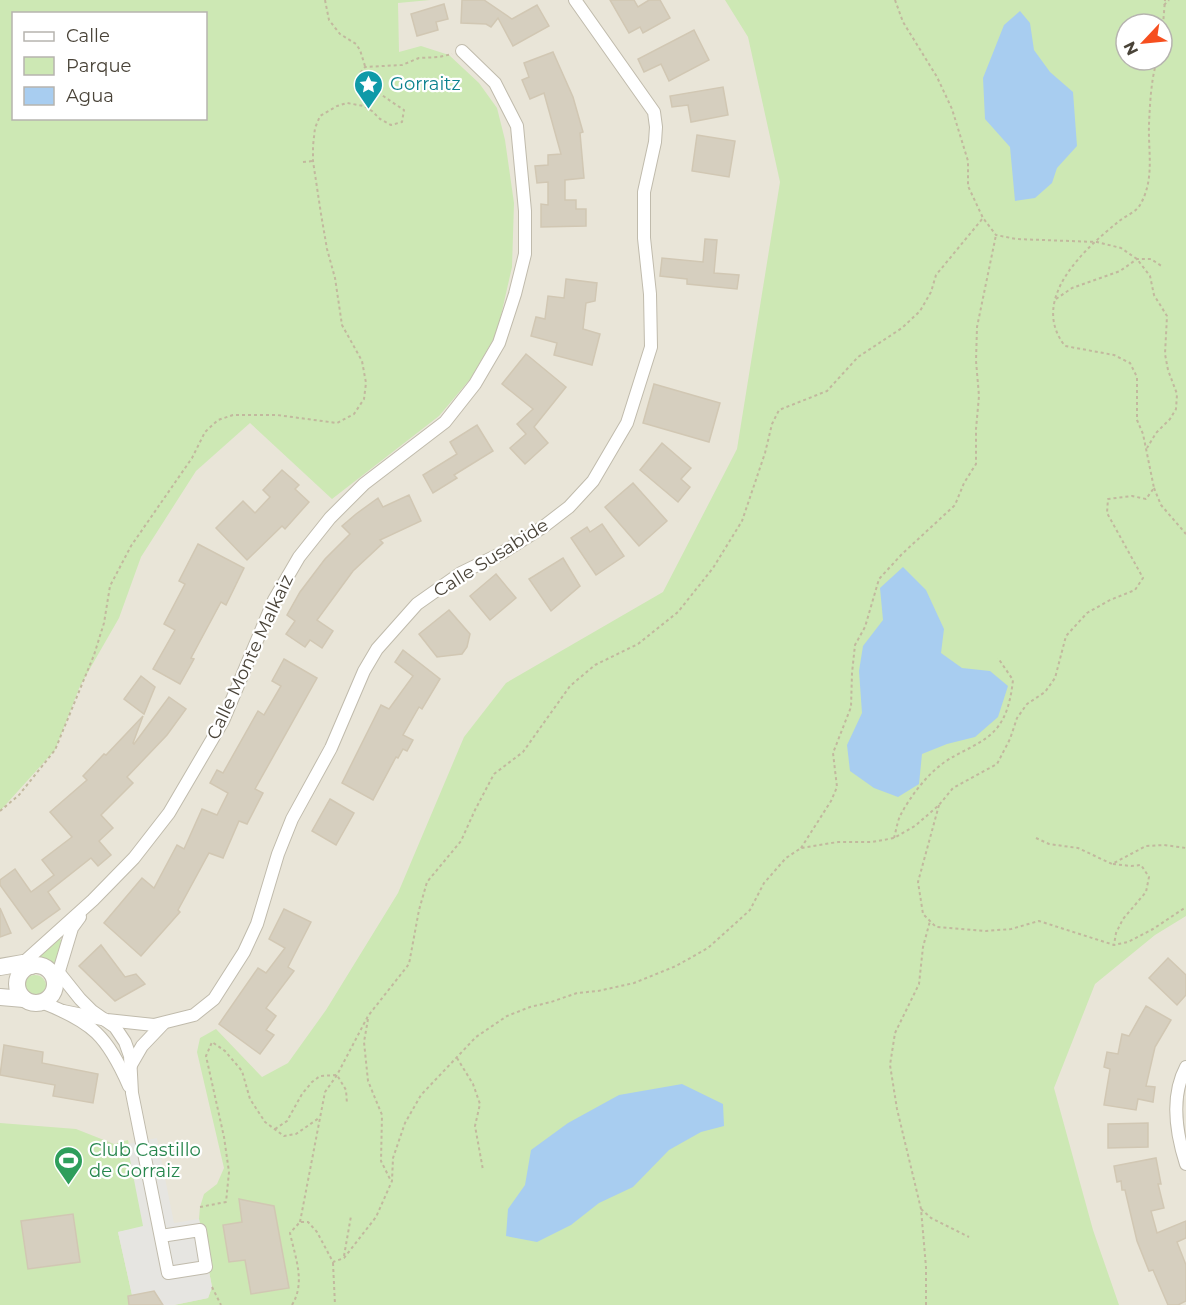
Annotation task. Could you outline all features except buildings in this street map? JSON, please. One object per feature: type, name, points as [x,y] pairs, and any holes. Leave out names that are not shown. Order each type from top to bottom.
[{"type":"street","name":"Calle Susabide","points":[[63,1011],[137,1024],[163,1024],[194,1015],[205,1008],[224,984],[244,952],[257,924],[278,854],[292,819],[331,748],[364,671],[377,649],[417,604],[461,573],[502,553],[569,507],[593,481],[627,423],[651,347],[650,294],[644,237],[645,192],[656,127],[654,112],[575,0]]},
{"type":"street","name":"Calle Monte Malkaiz","points":[[29,967],[134,858],[169,813],[223,721],[274,600],[299,557],[330,518],[364,484],[446,422],[475,384],[499,343],[525,254],[525,212],[517,126],[495,83],[462,51]]},
{"type":"street","name":"Calle Monte Malkaiz","points":[[47,997],[60,974],[72,928],[93,900]]},
{"type":"street","points":[[0,967],[29,967],[60,974],[92,1011],[115,1027],[125,1041],[131,1065],[132,1093],[168,1273],[206,1267],[200,1230],[161,1236]]},
{"type":"street","points":[[0,997],[24,999],[35,1003],[47,997],[54,985],[51,974],[29,967]]},
{"type":"street","points":[[24,999],[20,996],[17,986],[29,967]]},
{"type":"street","points":[[47,997],[63,1011],[99,1033],[117,1059],[132,1093]]},
{"type":"street","points":[[131,1065],[142,1046],[163,1024]]},
{"type":"street","points":[[1186,1067],[1175,1107],[1179,1143],[1186,1164]]},
{"type":"path","points":[[325,0],[329,20],[340,34],[356,44],[365,67]]},
{"type":"path","points":[[895,0],[903,22],[937,77],[952,109],[968,161],[968,186],[983,218],[996,235],[1016,239],[1096,243],[1121,248],[1137,259],[1150,276],[1154,295],[1167,316],[1165,354],[1177,394],[1176,409],[1147,448]]},
{"type":"path","points":[[1164,12],[1165,0]]},
{"type":"path","points":[[1164,5],[1170,0]]},
{"type":"path","points":[[0,812],[19,795],[55,750],[94,655],[104,623],[111,586],[131,546],[192,458],[205,432],[218,420],[232,415],[277,415],[337,423],[354,414],[364,399],[366,383],[362,360],[342,325],[335,278],[327,249],[313,161],[315,128],[320,116],[347,103],[357,104],[372,111],[391,125],[402,122],[404,110],[364,80],[360,73],[365,67],[402,65],[419,58],[439,57],[462,51]]},
{"type":"path","points":[[1156,72],[1149,125],[1151,168],[1145,195],[1138,208],[1118,222],[1071,267],[1052,311],[1056,334],[1065,346],[1114,355],[1130,363],[1137,377],[1137,420],[1147,448],[1154,488],[1161,505],[1186,534]]},
{"type":"path","points":[[303,162],[313,161]]},
{"type":"path","points":[[293,1304],[301,1279],[290,1233],[300,1222],[325,1092],[337,1076],[368,1016],[409,964],[419,910],[427,882],[461,842],[494,774],[524,752],[570,686],[595,665],[638,644],[678,612],[713,568],[742,521],[778,410],[827,391],[858,357],[902,328],[920,311],[931,292],[936,275],[983,218]]},
{"type":"path","points":[[333,1262],[344,1258],[375,1217],[392,1182],[393,1158],[405,1123],[421,1095],[476,1037],[507,1016],[530,1007],[577,993],[634,983],[676,966],[708,948],[750,910],[764,883],[786,858],[801,848],[831,801],[837,787],[833,753],[851,707],[855,645],[865,627],[879,579],[902,554],[956,505],[964,483],[976,465],[975,439],[979,396],[976,361],[977,327],[996,235]]},
{"type":"path","points":[[1056,299],[1072,288],[1120,271],[1137,259],[1151,259],[1163,267]]},
{"type":"path","points":[[801,848],[838,842],[873,842],[894,838],[915,826],[939,805],[953,788],[997,764],[1010,739],[1017,718],[1027,704],[1045,692],[1056,678],[1066,636],[1087,613],[1135,590],[1143,578],[1107,513],[1108,499],[1132,496],[1146,498],[1154,488]]},
{"type":"path","points":[[894,838],[899,818],[933,771],[950,758],[972,748],[997,728],[1010,705],[1013,680],[998,658]]},
{"type":"path","points":[[939,805],[918,882],[923,914],[936,927],[986,931],[1011,929],[1039,921],[1114,945],[1128,942],[1154,929],[1186,907]]},
{"type":"path","points":[[1036,838],[1048,844],[1078,848],[1112,864],[1141,865],[1149,877],[1146,891],[1123,919],[1116,933],[1114,945]]},
{"type":"path","points":[[1112,864],[1146,846],[1164,845],[1186,848]]},
{"type":"path","points":[[926,1305],[926,1267],[921,1209],[897,1109],[890,1065],[895,1033],[919,984],[923,947],[930,921]]},
{"type":"path","points":[[368,1016],[364,1042],[368,1081],[382,1115],[381,1161],[392,1182]]},
{"type":"path","points":[[200,1207],[226,1202],[229,1172],[224,1137],[206,1056],[212,1042],[225,1051],[242,1071],[250,1099],[265,1122],[284,1136],[296,1134],[319,1118]]},
{"type":"path","points":[[457,1058],[473,1084],[480,1104],[475,1126],[483,1170]]},
{"type":"path","points":[[275,1129],[287,1121],[302,1094],[312,1082],[320,1076],[337,1076]]},
{"type":"path","points":[[337,1076],[346,1090],[347,1104]]},
{"type":"path","points":[[921,1209],[931,1218],[969,1238]]},
{"type":"path","points":[[344,1258],[351,1216]]},
{"type":"path","points":[[300,1222],[308,1222],[317,1232],[333,1262],[335,1305]]},
{"type":"path","points":[[212,1287],[221,1305]]},
{"type":"shaded area","points":[[0,0],[1186,0],[1186,1305],[0,1305]]},
{"type":"shaded area","points":[[157,1138],[174,1223],[199,1219],[212,1287],[208,1298],[163,1305],[154,1291],[132,1295],[118,1232],[143,1226],[127,1144]]},
{"type":"green space","points":[[0,0],[430,0],[398,3],[399,52],[421,46],[449,55],[479,83],[497,108],[505,140],[514,203],[512,267],[497,333],[471,378],[439,416],[332,499],[250,423],[196,471],[141,557],[119,618],[80,686],[55,750],[0,811]]},
{"type":"green space","points":[[725,0],[1186,0],[1186,916],[1155,935],[1095,984],[1054,1088],[1093,1230],[1119,1305],[174,1305],[208,1298],[212,1287],[199,1219],[200,1207],[204,1194],[217,1184],[224,1168],[197,1052],[200,1038],[216,1029],[262,1077],[288,1063],[326,1010],[398,893],[464,737],[506,683],[663,592],[737,449],[780,182],[748,37]]},
{"type":"green space","points":[[56,938],[63,943],[56,966],[38,958]]},
{"type":"green space","points":[[31,975],[39,975],[46,982],[46,990],[39,997],[31,997],[24,990],[24,982]]},
{"type":"green space","name":"Club Castillo de Gorraiz","points":[[0,1123],[76,1129],[114,1144],[128,1140],[144,1227],[118,1232],[132,1295],[128,1296],[129,1305],[0,1305]]},
{"type":"water","points":[[1020,11],[1030,23],[1034,50],[1050,72],[1073,92],[1077,146],[1057,168],[1052,183],[1035,198],[1015,201],[1010,147],[985,119],[983,78],[1004,25]]},
{"type":"water","points":[[903,567],[926,590],[944,629],[941,653],[962,668],[990,671],[1008,686],[998,717],[975,737],[947,744],[922,754],[919,784],[898,797],[874,788],[850,771],[847,745],[862,713],[859,671],[863,646],[883,620],[880,588]]},
{"type":"water","points":[[682,1084],[723,1104],[724,1126],[701,1132],[669,1150],[633,1187],[599,1203],[571,1225],[537,1242],[506,1236],[508,1209],[525,1185],[531,1150],[568,1123],[619,1095]]},
{"type":"place","name":"Gorraitz","points":[[369,110]]},
{"type":"place","name":"Club Castillo de Gorraiz","points":[[68,1186]]}]
